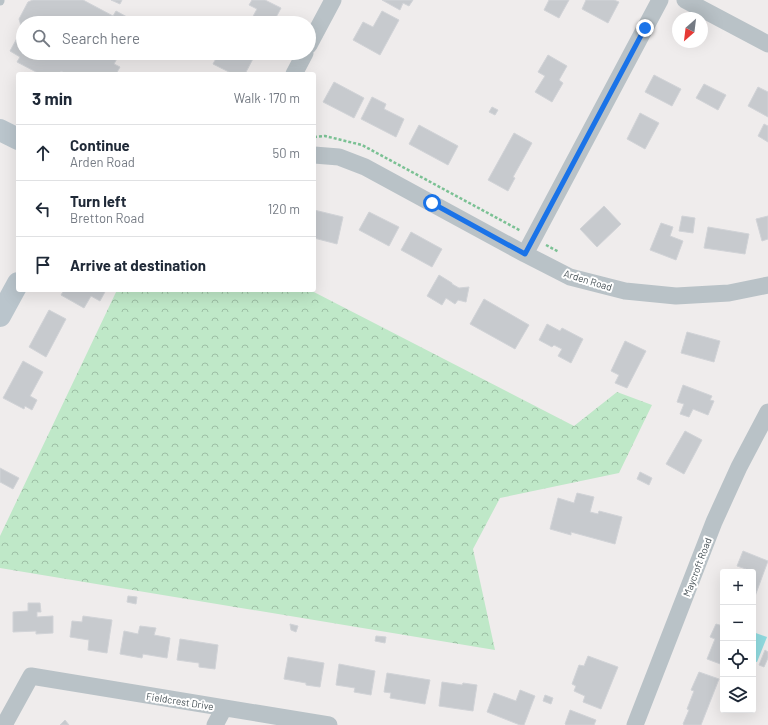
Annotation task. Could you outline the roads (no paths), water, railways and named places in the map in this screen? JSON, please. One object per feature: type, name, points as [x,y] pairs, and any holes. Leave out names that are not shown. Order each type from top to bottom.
[{"type":"street","points":[[316,32],[333,0]]},
{"type":"street","points":[[525,254],[660,0]]},
{"type":"street","points":[[685,0],[768,44]]},
{"type":"street","points":[[295,72],[301,60]]},
{"type":"street","points":[[0,130],[16,138]]},
{"type":"street","name":"Arden Road","points":[[316,155],[339,157],[365,167],[570,277],[625,291],[676,296],[729,293],[768,285]]},
{"type":"street","points":[[0,316],[16,287]]},
{"type":"street","name":"Maycroft Road","points":[[635,725],[714,522],[739,467],[768,412]]},
{"type":"street","name":"Fieldcrest Drive","points":[[4,725],[31,676],[329,725]]},
{"type":"street","points":[[215,725],[224,708]]},
{"type":"water","points":[[756,633],[767,637],[756,662]]}]
